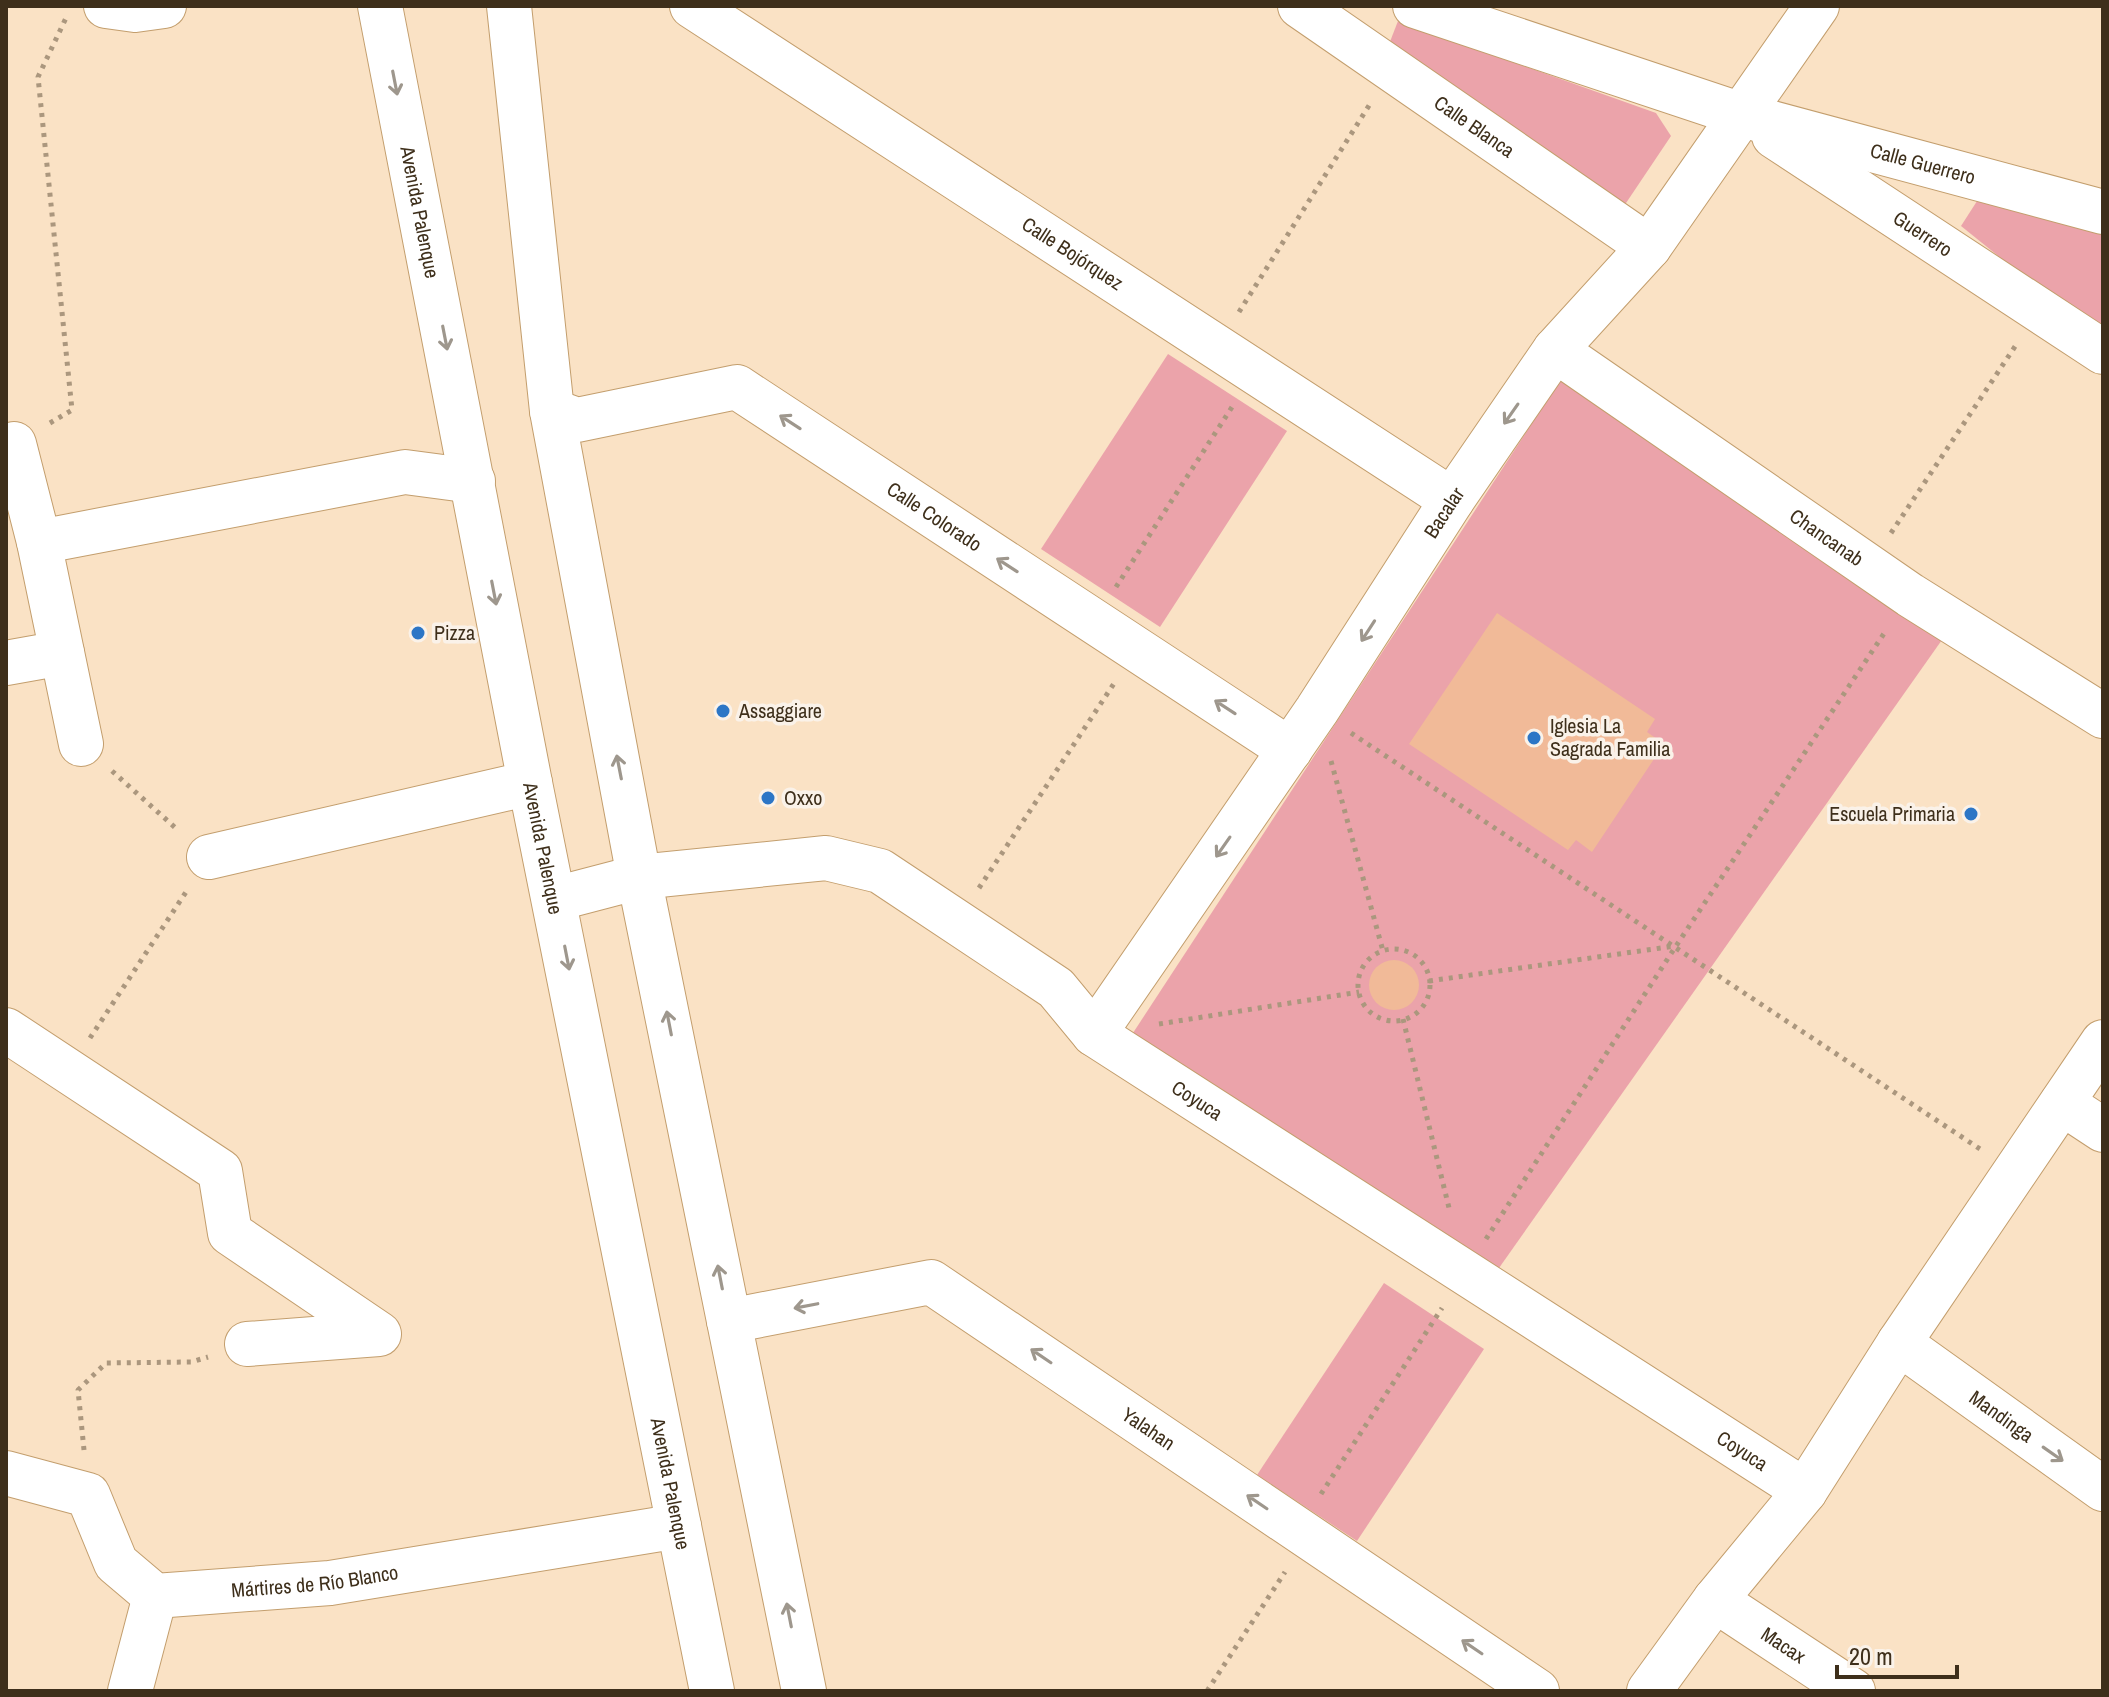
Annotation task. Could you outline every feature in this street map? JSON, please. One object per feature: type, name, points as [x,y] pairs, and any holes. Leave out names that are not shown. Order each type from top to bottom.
[{"type":"street","points":[[106,6],[135,10],[164,6]]},
{"type":"street","name":"Avenida Palenque","points":[[380,6],[530,783],[712,1691]]},
{"type":"street","points":[[509,6],[552,411],[639,877],[804,1691]]},
{"type":"street","name":"Calle Bojórquez","points":[[692,6],[1452,500]]},
{"type":"street","name":"Calle Blanca","points":[[1300,6],[1649,247]]},
{"type":"street","points":[[1415,6],[1742,115]]},
{"type":"street","name":"Bacalar","points":[[1094,1034],[1317,710],[1452,500],[1555,350],[1649,247],[1817,6]]},
{"type":"street","name":"Calle Guerrero","points":[[1742,115],[2103,212]]},
{"type":"street","name":"Guerrero","points":[[1742,115],[2103,352]]},
{"type":"street","name":"Chancanab","points":[[1555,350],[1910,595],[2103,716]]},
{"type":"street","name":"Calle Colorado","points":[[552,411],[577,420],[737,387],[1290,750]]},
{"type":"street","points":[[14,444],[39,542],[81,744]]},
{"type":"street","points":[[39,542],[405,472],[473,481]]},
{"type":"street","points":[[6,663],[62,653]]},
{"type":"street","points":[[209,857],[530,783]]},
{"type":"street","name":"Coyuca","points":[[555,899],[639,877],[826,858],[880,871],[1056,988],[1094,1034],[1805,1491]]},
{"type":"street","points":[[6,1030],[220,1171],[230,1233],[379,1334],[247,1344]]},
{"type":"street","points":[[1649,1691],[1715,1600],[1805,1491],[1899,1343],[2103,1042]]},
{"type":"street","points":[[2062,1103],[2103,1130]]},
{"type":"street","name":"Yalahan","points":[[729,1321],[931,1282],[1537,1691]]},
{"type":"street","name":"Mandinga","points":[[1899,1343],[2103,1489]]},
{"type":"street","points":[[6,1473],[88,1495],[116,1563],[155,1596],[130,1691]]},
{"type":"street","name":"Mártires de Río Blanco","points":[[155,1596],[330,1583],[679,1526]]},
{"type":"street","name":"Macax","points":[[1715,1600],[1853,1691]]},
{"type":"path","points":[[14,444],[72,410],[38,77],[71,6]]},
{"type":"path","points":[[1216,348],[1392,70]]},
{"type":"path","points":[[1869,566],[2039,311]]},
{"type":"path","points":[[1094,622],[1254,373]]},
{"type":"path","points":[[1207,1691],[1284,1576],[1298,1530],[1676,946],[1910,595]]},
{"type":"path","points":[[957,922],[1137,649]]},
{"type":"path","points":[[1317,710],[2015,1172]]},
{"type":"path","points":[[1317,710],[1383,951]]},
{"type":"path","points":[[68,1073],[209,857],[81,744]]},
{"type":"path","points":[[1429,981],[1676,946]]},
{"type":"path","points":[[1397,949],[1418,958],[1425,967],[1429,981],[1427,1001],[1420,1010],[1403,1019],[1388,1020],[1377,1016],[1367,1009],[1359,992],[1360,974],[1365,964],[1383,951],[1397,949]]},
{"type":"path","points":[[1156,1024],[1359,992]]},
{"type":"path","points":[[1403,1019],[1465,1272]]},
{"type":"path","points":[[88,1495],[78,1390],[106,1363],[191,1362],[247,1344]]},
{"type":"shaded area","points":[[1398,21],[1656,113],[1671,136],[1622,209],[1386,52]]},
{"type":"shaded area","points":[[1979,198],[2103,235],[2103,326],[2002,259],[1961,226]]},
{"type":"shaded area","points":[[1168,354],[1287,431],[1160,627],[1041,549]]},
{"type":"shaded area","points":[[1561,379],[1944,637],[1499,1268],[1131,1036]]},
{"type":"shaded area","points":[[1384,1283],[1484,1349],[1357,1541],[1257,1475]]},
{"type":"building","name":"Iglesia La Sagrada Familia","points":[[1497,613],[1655,719],[1647,732],[1664,744],[1592,852],[1576,840],[1568,850],[1409,744]]},
{"type":"building","points":[[1394,960],[1412,967],[1419,985],[1412,1003],[1394,1010],[1376,1003],[1369,985],[1376,967]]},
{"type":"place","name":"Pizza","points":[[418,633]]},
{"type":"place","name":"Assaggiare","points":[[723,711]]},
{"type":"place","name":"Iglesia La Sagrada Familia","points":[[1534,738]]},
{"type":"place","name":"Oxxo","points":[[768,798]]},
{"type":"place","name":"Escuela Primaria","points":[[1971,814]]}]
